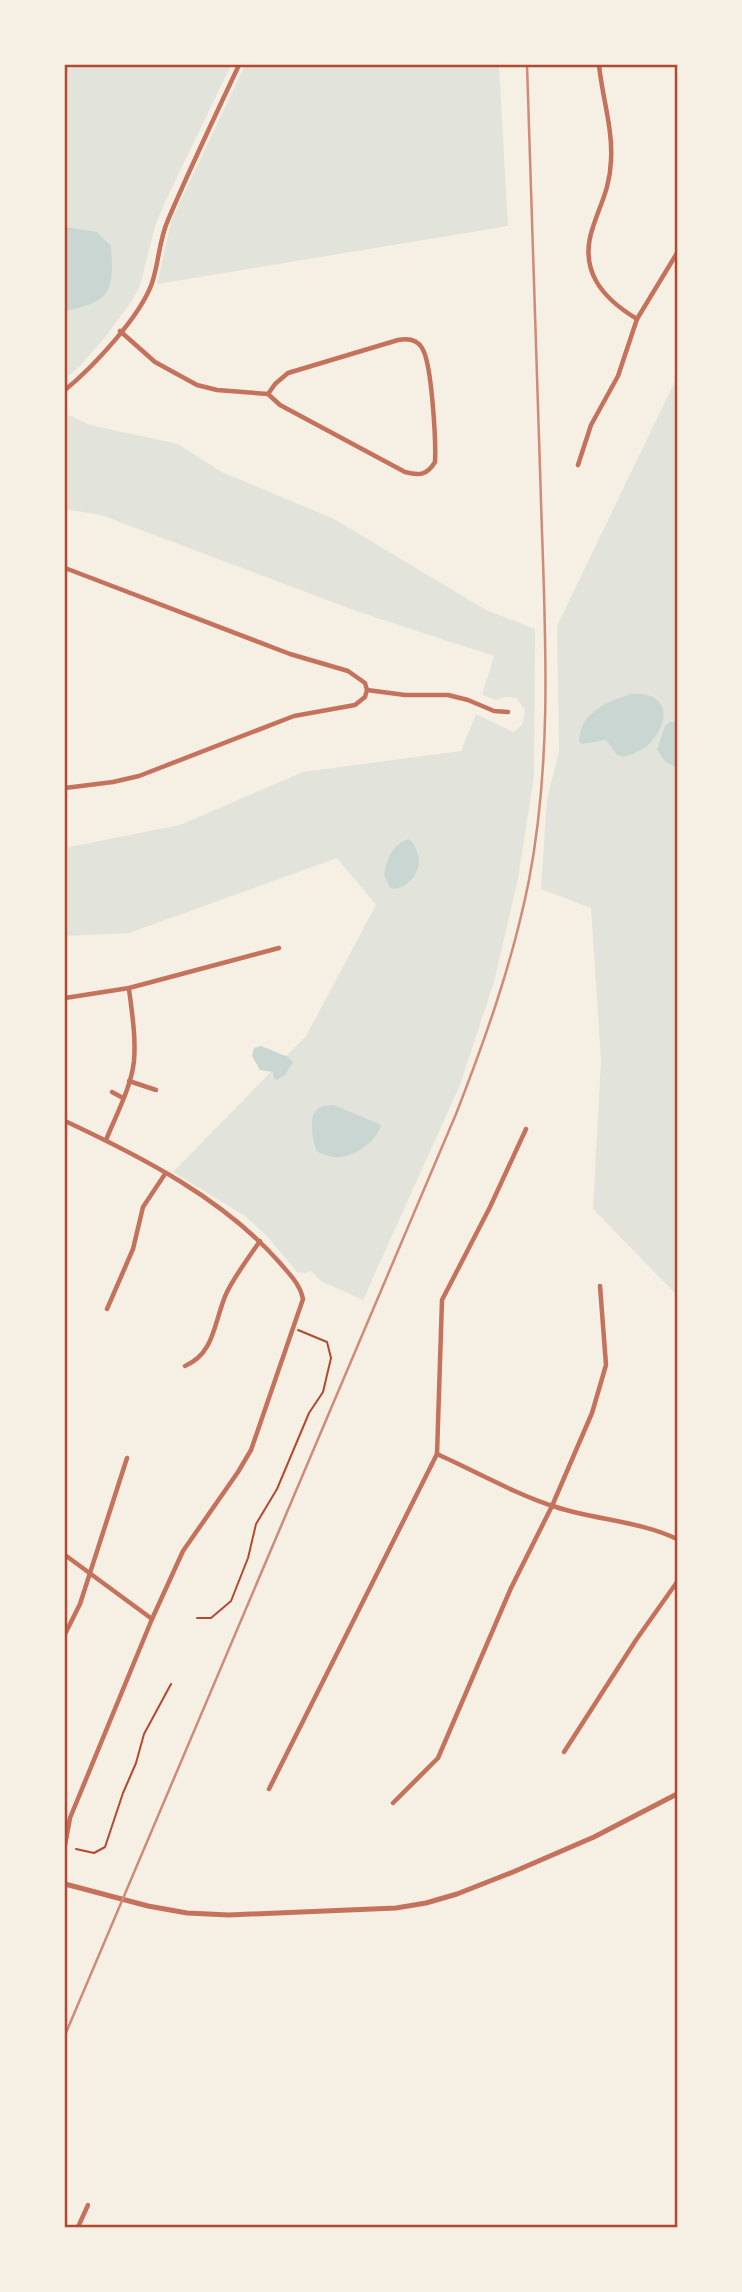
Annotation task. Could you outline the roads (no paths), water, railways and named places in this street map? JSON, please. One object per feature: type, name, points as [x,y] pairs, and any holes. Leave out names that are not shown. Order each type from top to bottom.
[{"type":"street","points":[[65,390],[90,367],[120,331],[152,284],[163,231],[239,65]]},
{"type":"street","points":[[599,65],[611,159],[609,184],[589,246],[590,263],[595,281],[604,295],[637,319]]},
{"type":"street","points":[[578,464],[591,425],[618,376],[637,319],[677,253]]},
{"type":"street","points":[[120,331],[155,362],[197,385],[217,390],[268,394],[280,405],[405,472],[424,474],[430,471],[435,462],[426,355],[412,339],[398,340],[288,373],[268,394]]},
{"type":"street","points":[[65,568],[290,654],[348,671],[365,683],[367,690],[365,697],[355,705],[294,716],[139,776],[65,788]]},
{"type":"street","points":[[367,690],[405,695],[448,695],[494,711],[508,712]]},
{"type":"street","points":[[65,999],[129,989],[279,948]]},
{"type":"street","points":[[106,1140],[134,1063],[135,1035],[129,989]]},
{"type":"street","points":[[129,1082],[156,1090]]},
{"type":"street","points":[[112,1092],[123,1098]]},
{"type":"street","points":[[65,1121],[106,1140],[226,1211],[260,1241],[301,1287],[303,1299],[251,1450],[183,1551],[70,1818],[65,1845]]},
{"type":"street","points":[[270,1789],[437,1454],[442,1300],[490,1208],[526,1129]]},
{"type":"street","points":[[107,1309],[133,1249],[143,1207],[165,1174]]},
{"type":"street","points":[[185,1366],[199,1360],[208,1346],[227,1292],[260,1241]]},
{"type":"street","points":[[393,1803],[438,1758],[511,1588],[552,1506],[592,1413],[606,1365],[600,1286]]},
{"type":"street","points":[[437,1454],[552,1506],[650,1529],[677,1539]]},
{"type":"street","points":[[65,1634],[80,1604],[127,1458]]},
{"type":"street","points":[[65,1555],[152,1619]]},
{"type":"street","points":[[565,1752],[636,1640],[677,1582]]},
{"type":"street","points":[[65,1884],[148,1906],[187,1913],[229,1915],[396,1908],[457,1894],[502,1877],[594,1838],[677,1794]]},
{"type":"street","points":[[78,2227],[88,2206]]},
{"type":"railway","points":[[65,2035],[456,1114],[498,998],[515,940],[537,833],[546,691],[527,65]]}]
